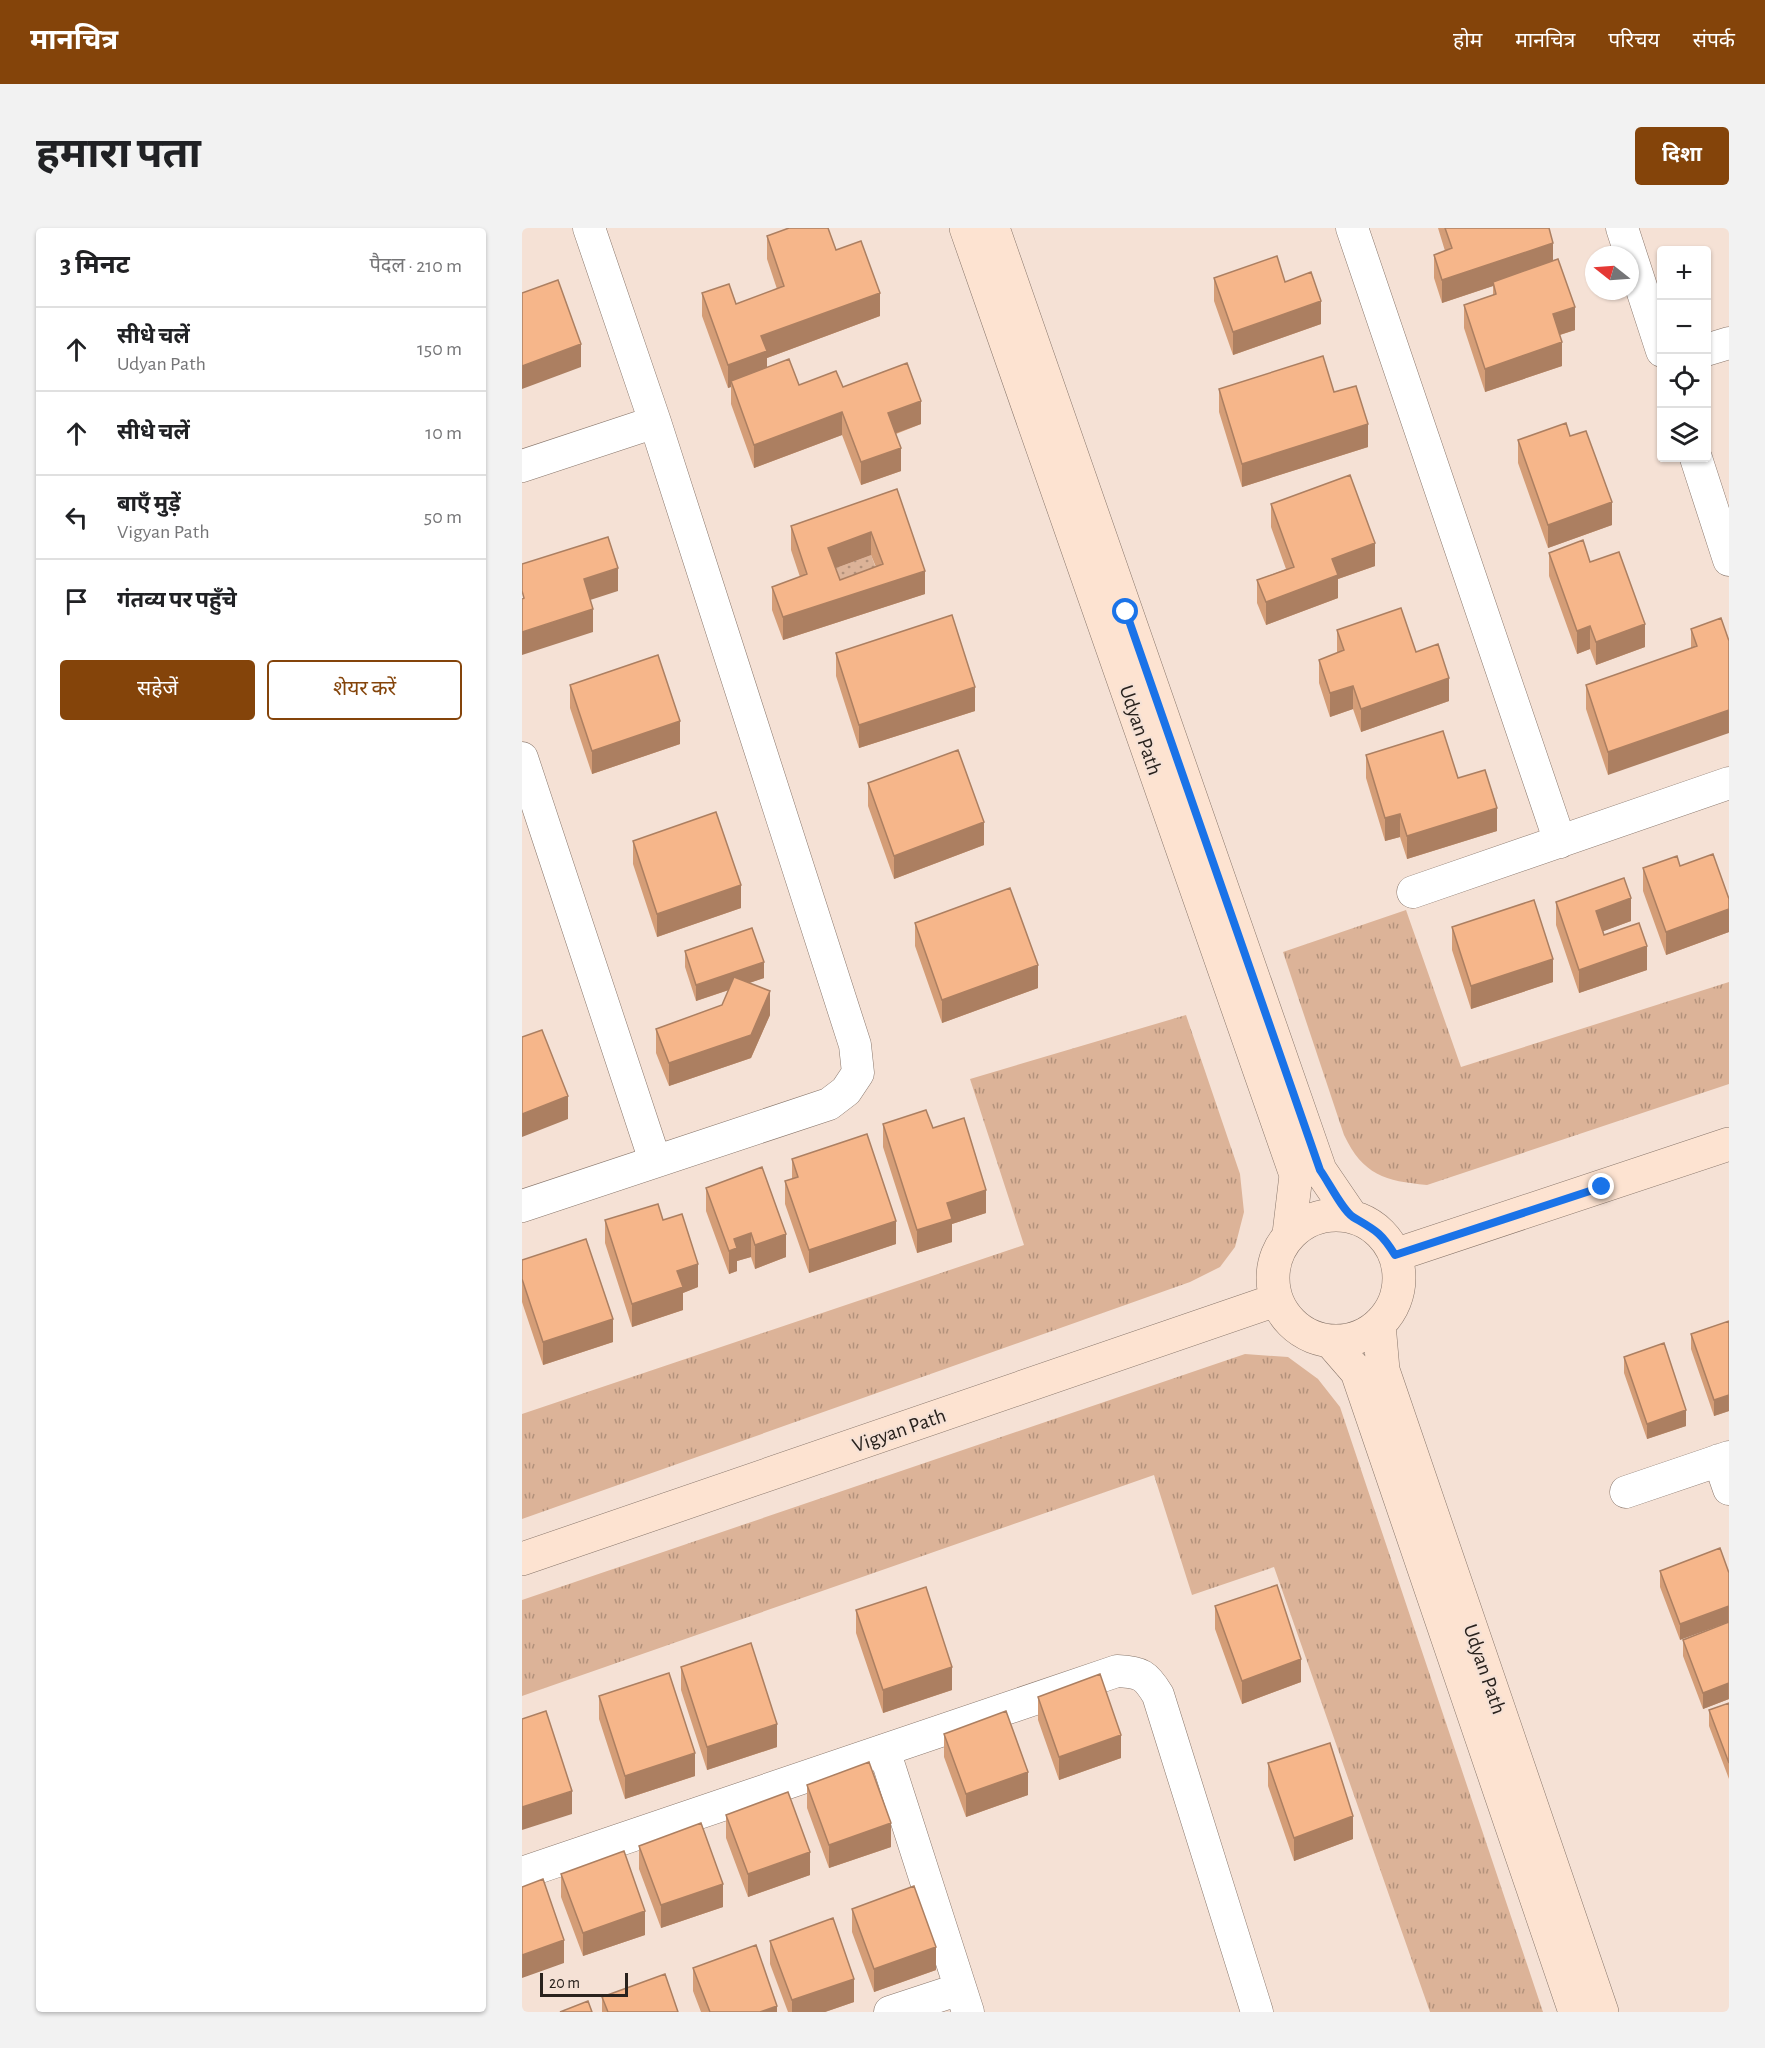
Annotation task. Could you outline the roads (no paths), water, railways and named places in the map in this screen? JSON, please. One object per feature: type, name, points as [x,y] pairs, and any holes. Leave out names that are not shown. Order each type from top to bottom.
[{"type":"main road","name":"Udyan Path","points":[[966,228],[1296,1176],[1289,1234]]},
{"type":"main road","name":"Udyan Path","points":[[993,228],[1320,1170],[1352,1216]]},
{"type":"main road","points":[[1395,1255],[1729,1144]]},
{"type":"main road","points":[[1334,1214],[1352,1216],[1378,1231],[1395,1255],[1399,1281],[1393,1304],[1379,1324],[1358,1338],[1331,1342],[1309,1336],[1286,1318],[1276,1300],[1272,1278],[1277,1252],[1289,1234],[1313,1218],[1334,1214]]},
{"type":"main road","name":"Vigyan Path","points":[[522,1559],[1276,1300]]},
{"type":"main road","name":"Udyan Path","points":[[1379,1324],[1383,1370],[1602,2012]]},
{"type":"main road","name":"Udyan Path","points":[[1331,1342],[1358,1372],[1575,2012]]},
{"type":"street","points":[[522,1206],[829,1104],[846,1091],[858,1073],[855,1045],[655,422],[589,228]]},
{"type":"street","points":[[1352,228],[1560,842]]},
{"type":"street","points":[[1622,228],[1657,336]]},
{"type":"street","points":[[1711,349],[1729,343]]},
{"type":"street","points":[[522,466],[655,422]]},
{"type":"street","points":[[1697,462],[1729,560]]},
{"type":"street","points":[[522,758],[655,1161]]},
{"type":"street","points":[[1413,892],[1729,783]]},
{"type":"street","points":[[1626,1492],[1726,1469]]},
{"type":"street","points":[[522,1873],[1118,1671],[1133,1671],[1148,1678],[1158,1695],[1257,2012]]},
{"type":"street","points":[[884,1750],[964,2000],[890,2012]]}]
